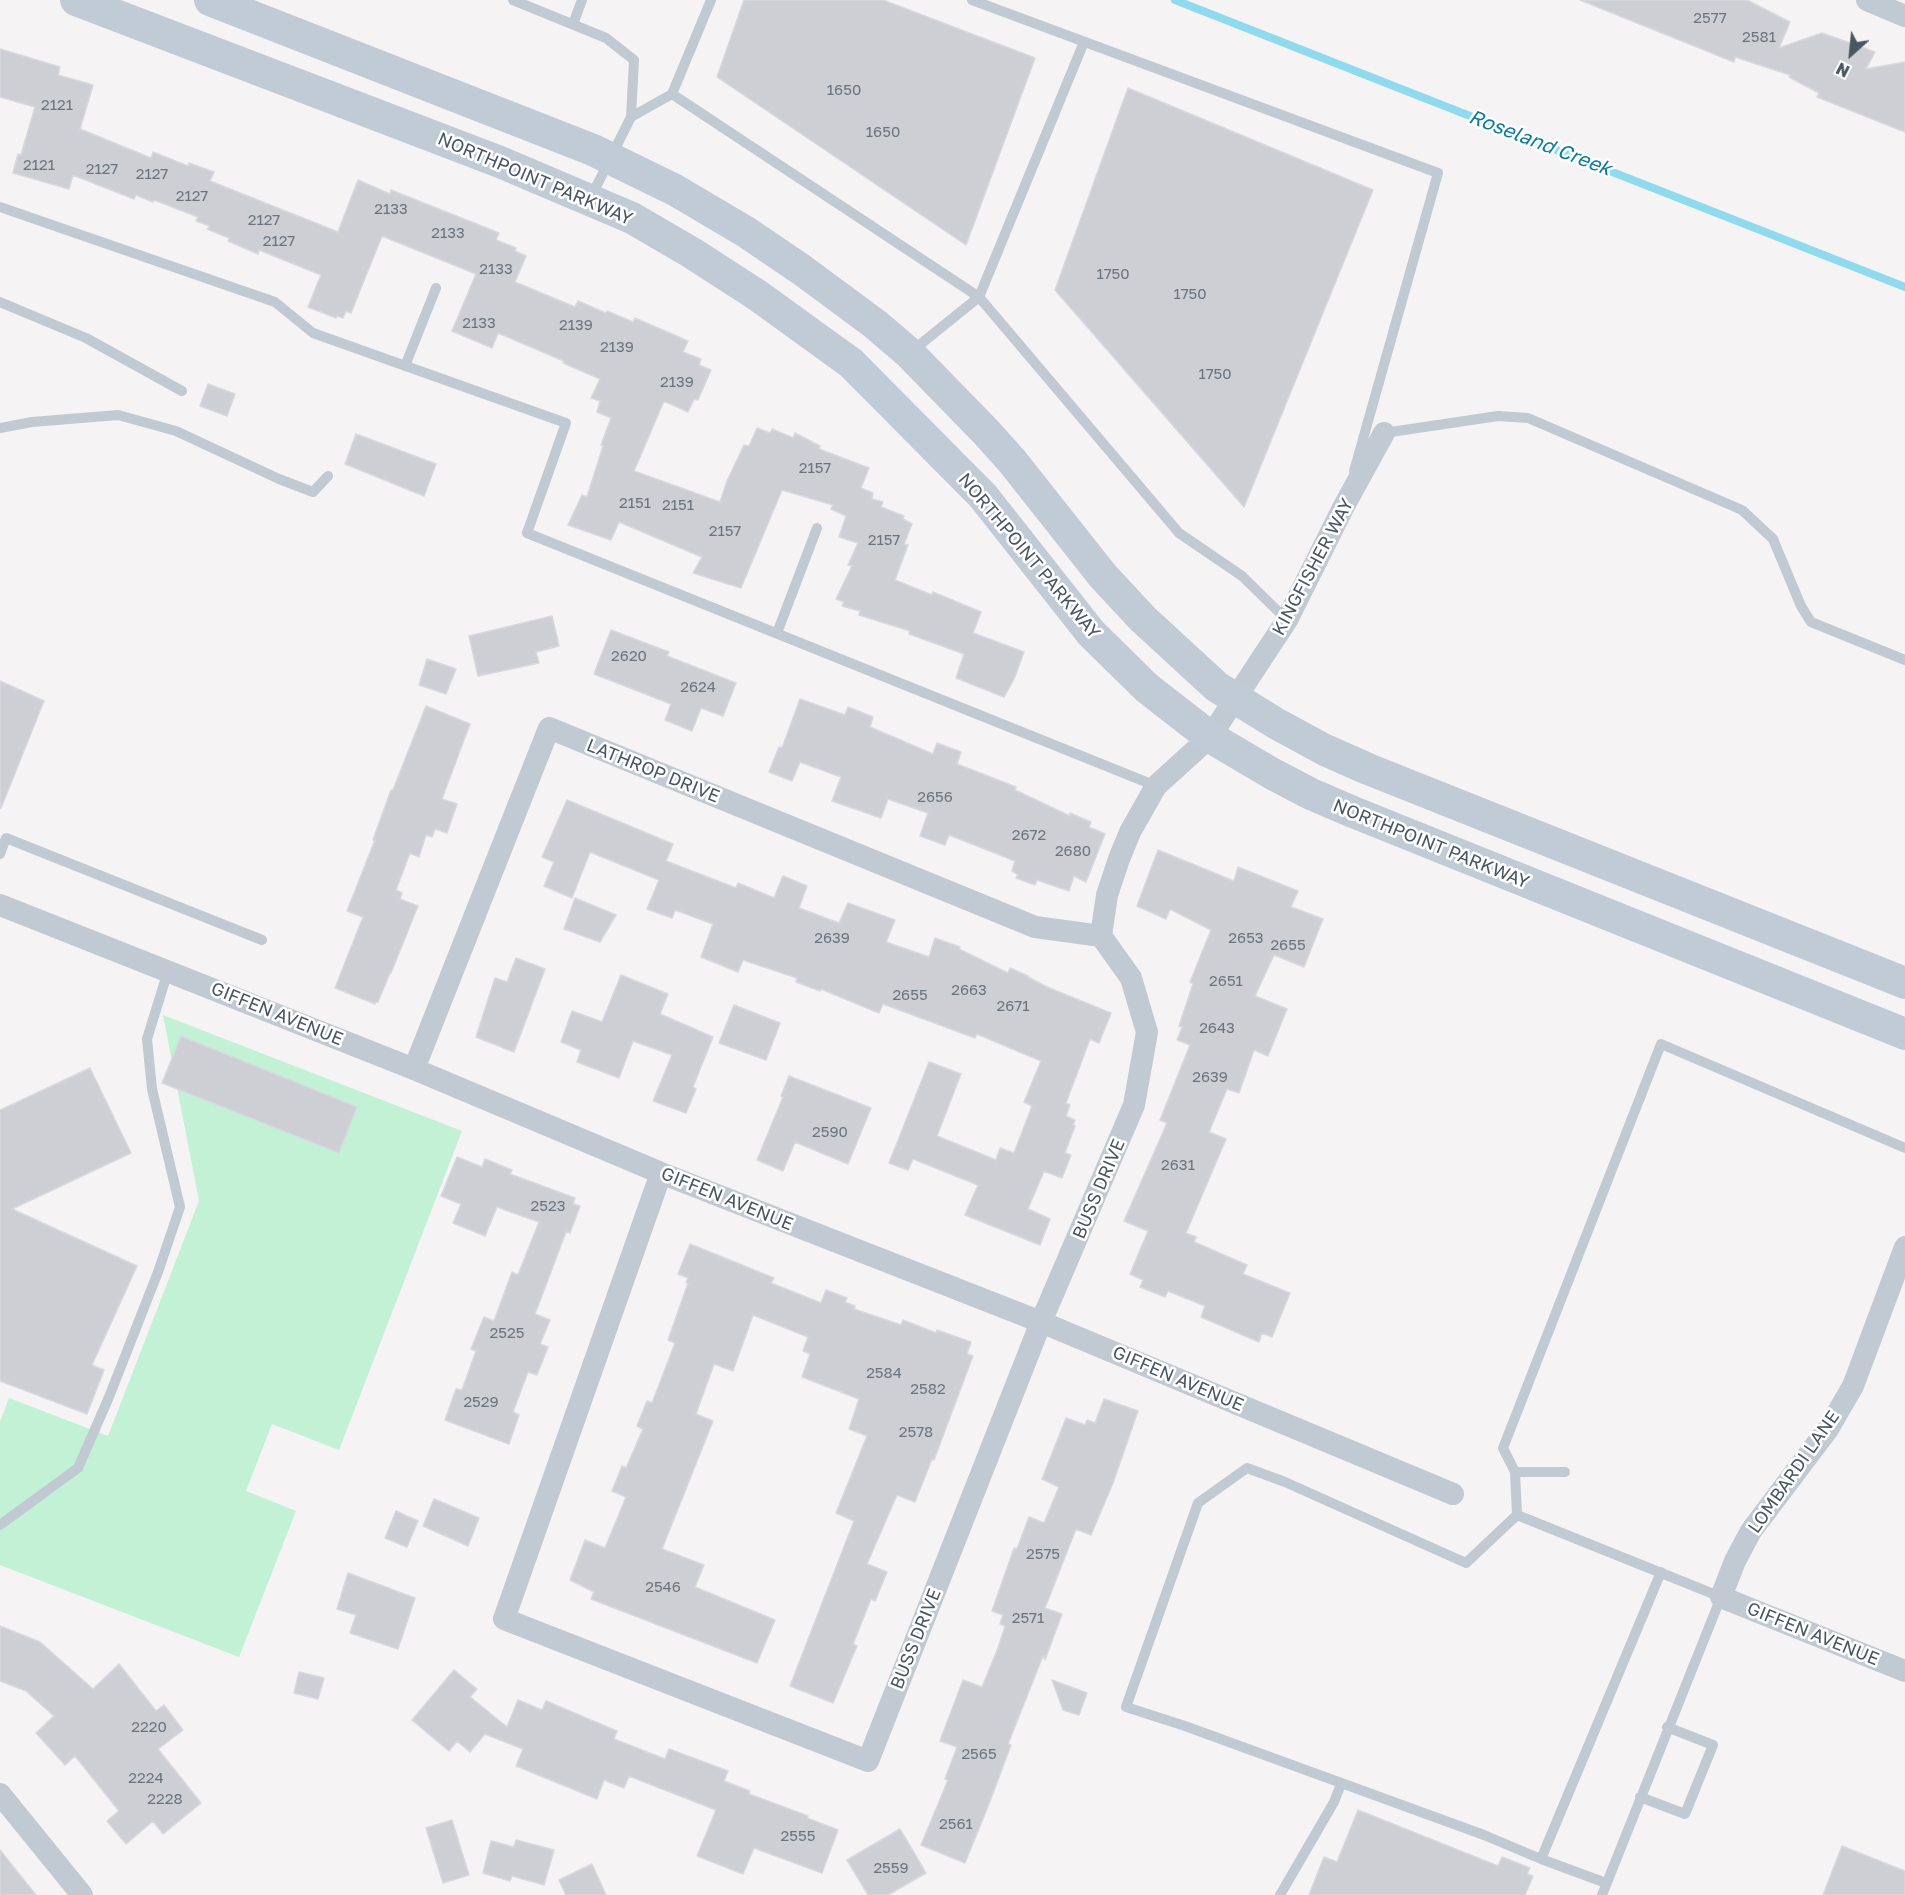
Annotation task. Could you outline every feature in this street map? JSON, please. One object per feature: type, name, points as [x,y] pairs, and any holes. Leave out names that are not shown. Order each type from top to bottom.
[{"type":"street","name":"NORTHPOINT PARKWAY","points":[[76,0],[489,157],[632,218],[757,295],[851,363],[983,496],[1091,633],[1147,688],[1210,737],[1311,794],[1905,1034]]},
{"type":"street","points":[[210,0],[593,150],[675,190],[746,232],[811,276],[909,353],[986,432],[1038,493],[1103,576],[1143,619],[1217,687],[1277,724],[1325,750],[1368,769],[1905,983]]},
{"type":"street","points":[[1867,0],[1905,16]]},
{"type":"street","name":"KINGFISHER WAY","points":[[1210,737],[1287,620],[1344,506],[1384,433]]},
{"type":"street","name":"LATHROP DRIVE","points":[[414,1069],[549,728],[1035,927],[1101,936]]},
{"type":"street","points":[[1101,936],[1107,895],[1119,859],[1156,786],[1210,737]]},
{"type":"street","name":"GIFFEN AVENUE","points":[[0,905],[414,1069],[661,1173],[1041,1322],[1453,1494]]},
{"type":"street","name":"BUSS DRIVE","points":[[661,1173],[504,1619],[868,1761],[1041,1322],[1134,1106],[1148,1032],[1131,978],[1101,936]]},
{"type":"street","name":"LOMBARDI LANE","points":[[1721,1597],[1735,1561],[1751,1531],[1815,1448],[1853,1386],[1905,1247]]},
{"type":"street","name":"GIFFEN AVENUE","points":[[1721,1597],[1905,1671]]},
{"type":"street","points":[[0,1794],[82,1895]]},
{"type":"lane","points":[[513,0],[606,38],[634,60],[631,117],[590,199]]},
{"type":"lane","points":[[573,24],[582,0]]},
{"type":"lane","points":[[631,117],[672,94],[711,0]]},
{"type":"lane","points":[[972,0],[1438,173],[1344,506]]},
{"type":"lane","points":[[909,353],[979,297],[1084,42]]},
{"type":"lane","points":[[672,94],[979,297],[1179,533],[1242,576],[1287,620]]},
{"type":"lane","points":[[0,207],[275,302],[313,333],[566,423],[527,533],[1156,786]]},
{"type":"lane","points":[[405,366],[436,288]]},
{"type":"lane","points":[[0,302],[86,338],[182,391]]},
{"type":"lane","points":[[0,428],[32,422],[118,415],[176,431],[279,479],[313,492],[328,476]]},
{"type":"lane","points":[[1384,433],[1498,416],[1528,418],[1742,510],[1773,539],[1801,606],[1811,622],[1905,660]]},
{"type":"lane","points":[[777,633],[817,528]]},
{"type":"lane","points":[[0,854],[6,838],[262,940]]},
{"type":"lane","points":[[0,1525],[78,1468],[109,1397],[158,1272],[180,1207],[152,1089],[147,1039],[168,971]]},
{"type":"lane","points":[[1606,1883],[1484,1835],[1185,1726],[1126,1707],[1198,1503],[1247,1468],[1285,1482],[1466,1563],[1517,1515],[1515,1472],[1503,1448],[1661,1044],[1905,1148]]},
{"type":"lane","points":[[1515,1472],[1565,1472]]},
{"type":"lane","points":[[1517,1515],[1721,1597],[1667,1727],[1602,1895]]},
{"type":"lane","points":[[1541,1859],[1661,1572]]},
{"type":"lane","points":[[1640,1797],[1685,1814],[1713,1745],[1667,1727]]},
{"type":"lane","points":[[1280,1895],[1334,1803],[1341,1784]]},
{"type":"green space","points":[[163,1015],[462,1131],[339,1450],[272,1424],[246,1491],[296,1511],[239,1657],[0,1565],[0,1422],[9,1398],[108,1436],[199,1201]]},
{"type":"building","points":[[744,0],[883,0],[1035,58],[966,245],[717,77]]},
{"type":"building","points":[[1580,0],[1747,0],[1790,22],[1779,48],[1822,33],[1875,52],[1866,69],[1905,62],[1905,132],[1817,97],[1819,93],[1789,77],[1790,75],[1735,57],[1734,62]]},
{"type":"building","points":[[0,49],[60,67],[58,75],[93,85],[80,129],[151,158],[153,152],[188,166],[189,163],[214,172],[210,181],[338,232],[358,180],[390,194],[391,190],[499,233],[496,240],[516,248],[515,251],[526,256],[515,282],[575,307],[578,301],[633,322],[635,318],[688,341],[683,352],[701,359],[699,365],[711,370],[698,400],[694,399],[688,412],[664,401],[634,471],[720,502],[744,445],[749,446],[757,428],[770,433],[772,429],[793,438],[795,433],[820,446],[819,449],[869,468],[861,488],[873,493],[872,499],[883,502],[881,507],[904,516],[903,519],[912,524],[904,544],[908,545],[895,580],[932,595],[933,592],[981,612],[973,633],[1024,652],[1014,679],[1004,697],[956,678],[964,654],[909,634],[910,631],[859,615],[860,611],[842,606],[844,602],[836,599],[852,566],[848,565],[858,543],[839,537],[846,516],[831,509],[833,505],[782,490],[741,588],[693,573],[702,557],[619,522],[611,540],[568,525],[582,495],[587,497],[611,418],[597,412],[600,401],[591,398],[600,379],[498,333],[492,348],[452,331],[476,274],[382,236],[351,313],[346,311],[343,318],[337,316],[336,318],[308,307],[321,275],[259,250],[258,254],[228,241],[229,238],[207,229],[210,226],[196,221],[198,217],[154,200],[153,202],[136,195],[134,199],[73,175],[69,189],[13,173],[18,154],[21,155],[35,107],[0,97]]},
{"type":"building","points":[[1128,88],[1373,190],[1244,507],[1055,290]]},
{"type":"building","points":[[208,384],[235,394],[227,416],[200,406]]},
{"type":"building","points":[[356,434],[436,464],[424,496],[345,464]]},
{"type":"building","points":[[552,616],[559,646],[536,652],[539,663],[478,676],[469,636]]},
{"type":"building","points":[[611,630],[669,652],[667,656],[736,683],[723,716],[701,708],[692,731],[665,720],[671,704],[594,674]]},
{"type":"building","points":[[427,659],[456,669],[446,694],[419,685]]},
{"type":"building","points":[[0,681],[44,701],[1,808],[0,808]]},
{"type":"building","points":[[800,699],[845,715],[848,707],[873,717],[870,727],[933,754],[937,743],[961,752],[957,764],[1016,787],[1015,790],[1070,816],[1070,813],[1091,822],[1089,827],[1105,834],[1086,882],[1074,876],[1069,891],[1037,880],[1035,885],[1016,878],[1018,875],[1012,871],[1015,861],[949,835],[945,845],[920,836],[928,813],[888,799],[881,818],[832,801],[841,777],[800,762],[792,781],[769,772],[779,747],[782,748]]},
{"type":"building","points":[[426,706],[470,724],[442,799],[457,804],[447,833],[435,829],[432,837],[426,835],[419,857],[410,853],[396,890],[402,893],[400,899],[418,906],[391,973],[375,1004],[335,988],[363,917],[347,911],[375,840],[373,840],[391,790],[393,790]]},
{"type":"building","points":[[567,800],[673,844],[666,861],[736,888],[738,883],[774,898],[783,876],[807,886],[799,908],[839,923],[848,903],[895,920],[886,942],[929,957],[935,938],[960,947],[959,949],[1008,973],[1010,968],[1047,987],[1111,1013],[1099,1043],[1090,1039],[1066,1103],[1070,1105],[1066,1116],[1075,1120],[1073,1125],[1075,1126],[1065,1153],[1071,1155],[1062,1178],[1044,1171],[1028,1209],[1050,1219],[1040,1245],[965,1215],[978,1185],[913,1159],[908,1170],[889,1163],[929,1062],[961,1074],[937,1136],[996,1160],[1000,1148],[1014,1153],[1032,1106],[1024,1102],[1041,1061],[977,1034],[975,1038],[883,1004],[879,1013],[821,989],[820,991],[796,982],[797,978],[743,960],[738,972],[701,957],[713,924],[675,910],[672,918],[647,909],[659,880],[590,852],[572,898],[544,886],[554,862],[542,857]]},
{"type":"building","points":[[1158,850],[1234,881],[1238,867],[1298,891],[1291,907],[1323,919],[1304,967],[1274,955],[1255,996],[1287,1009],[1268,1056],[1254,1050],[1239,1093],[1227,1089],[1209,1132],[1226,1139],[1186,1233],[1196,1237],[1194,1242],[1247,1265],[1243,1274],[1290,1293],[1272,1337],[1262,1333],[1259,1342],[1201,1317],[1205,1306],[1168,1291],[1165,1297],[1140,1287],[1143,1280],[1130,1274],[1148,1231],[1124,1221],[1167,1123],[1160,1120],[1190,1045],[1177,1040],[1182,1027],[1179,1026],[1193,984],[1190,982],[1211,930],[1170,909],[1166,919],[1137,906]]},
{"type":"building","points":[[575,898],[616,915],[600,942],[564,929]]},
{"type":"building","points":[[516,958],[545,969],[514,1052],[476,1037],[495,978],[507,982]]},
{"type":"building","points":[[621,975],[668,994],[660,1014],[713,1037],[693,1087],[696,1089],[686,1113],[653,1101],[672,1055],[633,1041],[619,1078],[577,1062],[581,1050],[561,1042],[572,1011],[602,1022]]},
{"type":"building","points":[[734,1005],[780,1023],[766,1060],[719,1043]]},
{"type":"building","points":[[181,1036],[357,1107],[339,1153],[162,1083]]},
{"type":"building","points":[[90,1068],[131,1153],[12,1209],[137,1266],[92,1365],[104,1370],[87,1414],[0,1381],[0,1110]]},
{"type":"building","points":[[789,1076],[871,1108],[848,1164],[795,1142],[783,1171],[757,1160],[783,1097],[781,1096]]},
{"type":"building","points":[[457,1157],[482,1167],[485,1159],[512,1170],[510,1174],[575,1198],[573,1204],[580,1206],[570,1233],[566,1232],[535,1314],[550,1320],[540,1344],[548,1347],[537,1375],[528,1372],[513,1412],[519,1415],[509,1444],[445,1420],[456,1389],[462,1390],[476,1351],[471,1349],[484,1317],[494,1321],[512,1272],[518,1275],[539,1222],[497,1207],[485,1236],[453,1223],[461,1204],[441,1196]]},
{"type":"building","points":[[690,1244],[774,1278],[771,1283],[821,1303],[826,1290],[847,1298],[845,1302],[855,1306],[854,1309],[901,1325],[903,1320],[936,1333],[937,1330],[971,1342],[967,1354],[973,1356],[934,1460],[932,1459],[915,1502],[897,1495],[867,1564],[887,1572],[875,1601],[871,1599],[853,1644],[857,1646],[833,1703],[790,1686],[854,1521],[836,1513],[867,1436],[849,1429],[859,1399],[802,1377],[810,1354],[803,1351],[808,1337],[753,1315],[733,1371],[714,1364],[696,1414],[713,1421],[662,1549],[704,1565],[695,1587],[775,1620],[757,1663],[591,1599],[594,1592],[570,1580],[585,1540],[605,1548],[626,1497],[612,1491],[622,1466],[626,1468],[643,1429],[637,1426],[647,1401],[652,1403],[675,1343],[668,1340],[688,1283],[686,1282],[688,1278],[678,1274]]},
{"type":"building","points":[[1104,1399],[1138,1411],[1113,1483],[1091,1535],[1076,1529],[1045,1608],[1062,1614],[1045,1660],[1043,1656],[1008,1744],[1011,1745],[965,1863],[921,1845],[948,1780],[945,1779],[957,1747],[940,1741],[963,1680],[982,1687],[998,1648],[1005,1626],[1000,1624],[1003,1615],[992,1611],[1014,1548],[1017,1549],[1029,1517],[1044,1523],[1059,1487],[1042,1479],[1066,1418],[1085,1425],[1087,1420],[1095,1423]]},
{"type":"building","points":[[434,1499],[479,1518],[468,1546],[423,1526]]},
{"type":"building","points":[[396,1511],[418,1521],[407,1547],[385,1538]]},
{"type":"building","points":[[348,1573],[415,1598],[398,1649],[350,1633],[356,1615],[337,1609]]},
{"type":"building","points":[[0,1626],[40,1642],[93,1689],[119,1664],[156,1711],[164,1705],[183,1730],[158,1749],[201,1803],[163,1834],[153,1821],[126,1844],[107,1821],[119,1811],[75,1756],[65,1765],[36,1733],[54,1716],[26,1691],[0,1681]]},
{"type":"building","points":[[454,1670],[477,1689],[470,1697],[507,1727],[518,1700],[542,1710],[546,1701],[617,1731],[614,1739],[665,1759],[669,1749],[728,1771],[724,1781],[750,1791],[749,1794],[838,1830],[822,1873],[754,1848],[743,1874],[697,1856],[716,1810],[629,1776],[624,1788],[604,1780],[597,1799],[516,1766],[523,1749],[485,1734],[470,1752],[457,1741],[449,1751],[412,1720]]},
{"type":"building","points":[[299,1672],[324,1678],[318,1699],[294,1693]]},
{"type":"building","points":[[1052,1680],[1087,1693],[1079,1715],[1063,1710]]},
{"type":"building","points":[[1358,1810],[1498,1866],[1502,1857],[1530,1868],[1527,1874],[1533,1876],[1525,1895],[1309,1895],[1324,1857],[1337,1862]]},
{"type":"building","points":[[452,1820],[469,1875],[443,1883],[426,1828]]},
{"type":"building","points":[[900,1829],[926,1873],[888,1895],[868,1895],[847,1860]]},
{"type":"building","points":[[516,1840],[554,1850],[544,1885],[512,1876],[510,1881],[483,1873],[491,1841],[514,1847]]},
{"type":"building","points":[[1842,1846],[1905,1871],[1905,1895],[1823,1895]]},
{"type":"building","points":[[0,1850],[36,1895],[0,1895]]},
{"type":"building","points":[[592,1864],[606,1895],[566,1895],[559,1880]]},
{"type":"waterway","name":"Roseland Creek","points":[[1175,0],[1905,287]]}]
